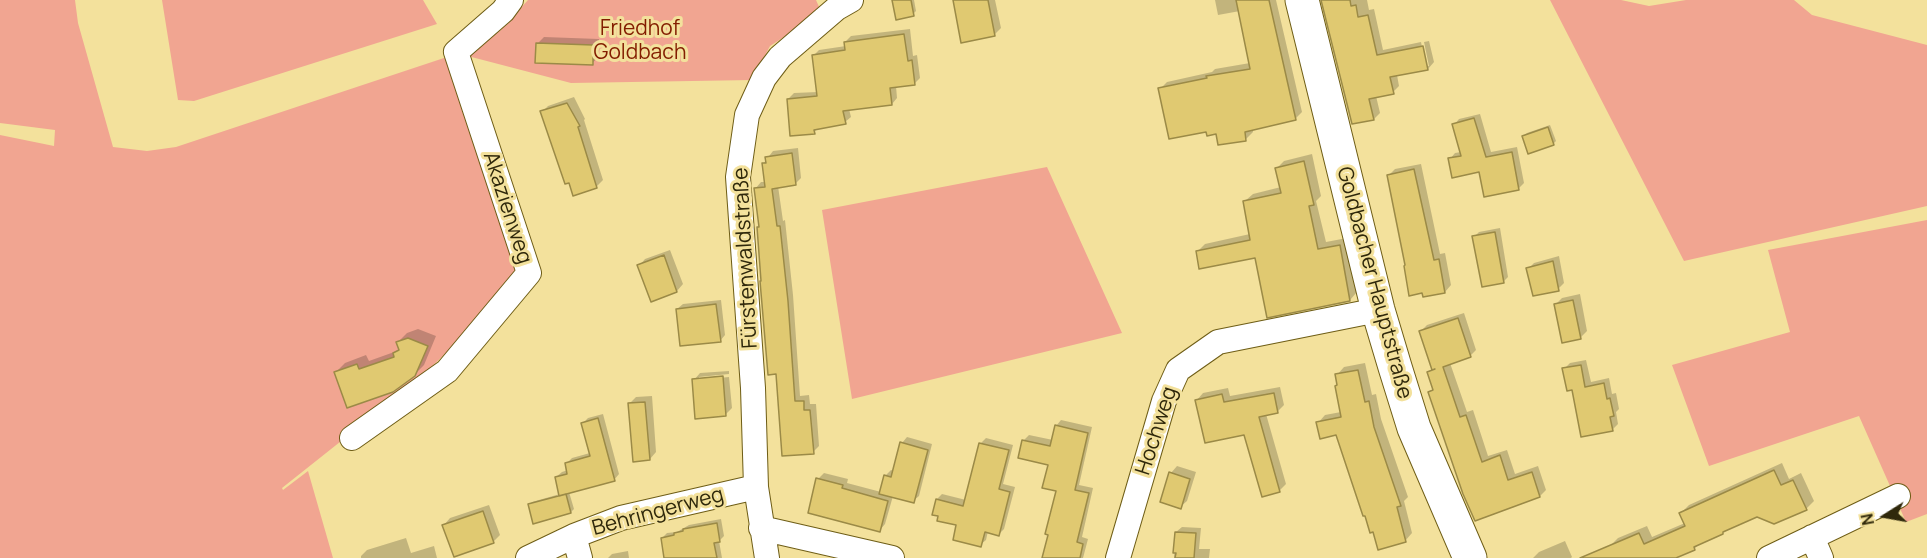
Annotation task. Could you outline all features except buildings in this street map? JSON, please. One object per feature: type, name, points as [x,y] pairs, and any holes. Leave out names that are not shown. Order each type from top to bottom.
[{"type":"street","name":"Akazienweg","points":[[352,438],[447,371],[529,273],[456,52],[503,11],[511,0]]},
{"type":"street","name":"Goldbacher Hauptstraße","points":[[1302,0],[1378,310],[1414,428],[1470,558]]},
{"type":"street","name":"Fürstenwaldstraße","points":[[767,558],[756,487],[753,388],[738,177],[747,115],[764,78],[780,57],[840,3]]},
{"type":"street","name":"Hochweg","points":[[1118,558],[1164,401],[1178,370],[1218,342],[1378,310]]},
{"type":"street","name":"Behringerweg","points":[[528,558],[577,547],[621,518],[756,487]]},
{"type":"street","points":[[1769,558],[1817,548],[1898,496]]},
{"type":"street","points":[[762,528],[892,558]]},
{"type":"green space","points":[[0,0],[75,0],[78,23],[113,147],[147,151],[176,147],[450,56],[520,267],[484,316],[418,380],[282,488],[283,490],[308,471],[333,558],[0,558],[0,135],[54,146],[55,130],[0,123]]},
{"type":"green space","points":[[162,0],[423,0],[437,24],[194,101],[178,100]]},
{"type":"green space","name":"Friedhof Goldbach","points":[[528,0],[816,0],[820,9],[815,17],[770,46],[752,80],[571,83],[460,54],[501,30]]},
{"type":"green space","points":[[1550,0],[1621,0],[1649,6],[1686,0],[1794,0],[1812,15],[1927,45],[1927,206],[1684,261]]},
{"type":"green space","points":[[1047,167],[1122,333],[852,399],[822,210]]},
{"type":"green space","points":[[1927,220],[1927,514],[1906,522],[1859,416],[1709,466],[1672,365],[1790,332],[1768,250]]}]
